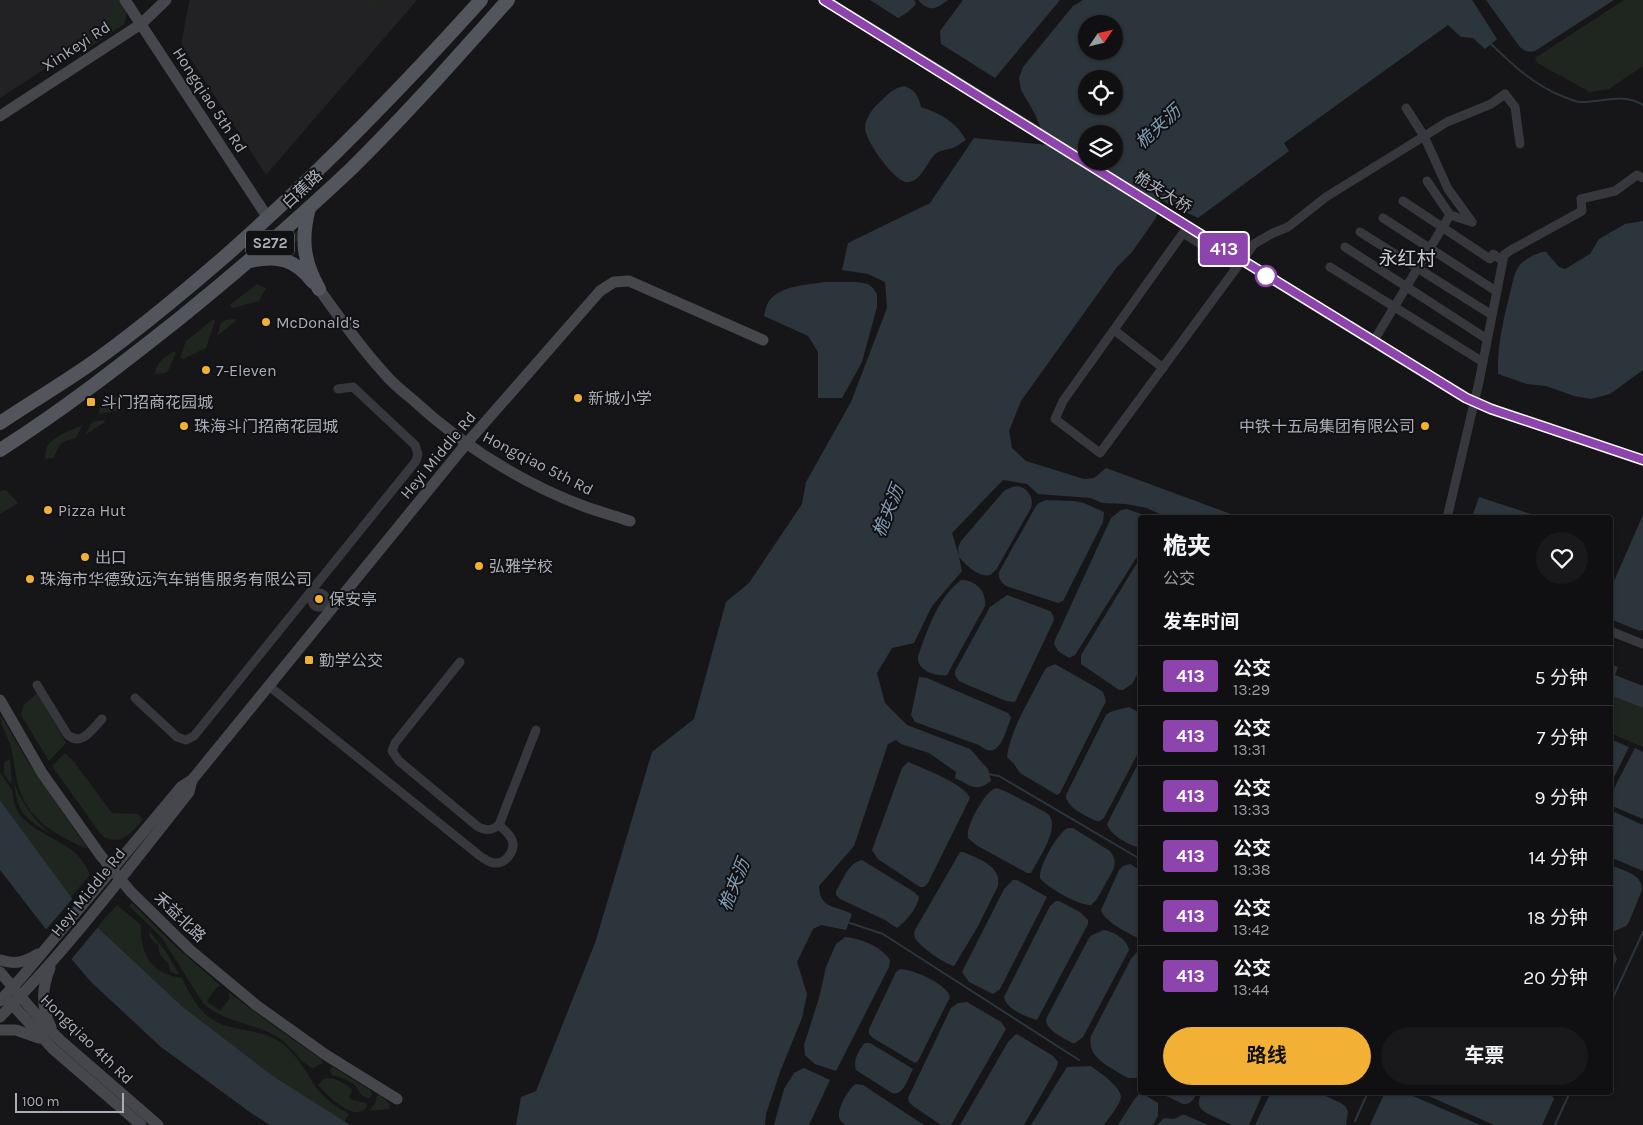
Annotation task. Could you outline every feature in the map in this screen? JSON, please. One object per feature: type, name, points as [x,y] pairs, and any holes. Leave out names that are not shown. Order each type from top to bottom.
[{"type":"main road","name":"白蕉路","points":[[0,423],[89,365],[179,296],[268,218],[305,184],[391,98],[481,0]]},
{"type":"main road","name":"白蕉路","points":[[0,450],[23,436],[110,372],[250,261],[352,168],[424,93],[508,0]]},
{"type":"main road","points":[[309,208],[304,233],[304,248],[312,278],[319,288]]},
{"type":"main road","points":[[250,261],[274,257],[288,261],[319,288]]},
{"type":"street","name":"Hongqiao 5th Rd","points":[[125,0],[268,218]]},
{"type":"street","name":"Xinkeyi Rd","points":[[0,116],[141,24],[166,0]]},
{"type":"street","name":"桅夹大桥","points":[[824,0],[1210,241],[1239,264],[1474,402],[1643,460]]},
{"type":"street","points":[[1239,264],[1183,233],[1063,401],[1055,419],[1100,453],[1254,244],[1272,233],[1288,227],[1326,197],[1447,122],[1491,104],[1505,94],[1515,107],[1520,144]]},
{"type":"street","points":[[1406,108],[1424,136],[1448,189],[1472,222],[1450,215],[1427,181]]},
{"type":"street","points":[[1448,515],[1483,362],[1504,255],[1582,211],[1581,199],[1615,191],[1637,175],[1643,178]]},
{"type":"street","points":[[1403,201],[1490,259],[1493,254],[1502,260]]},
{"type":"street","points":[[1373,342],[1450,215]]},
{"type":"street","points":[[1384,218],[1496,291]]},
{"type":"street","points":[[1360,232],[1492,315]]},
{"type":"street","points":[[1345,247],[1487,339]]},
{"type":"street","points":[[1330,267],[1483,362]]},
{"type":"street","name":"Heyi Middle Rd","points":[[0,1017],[8,996],[47,947],[181,787],[192,780],[269,686],[327,607],[600,291],[614,282],[629,281],[763,340]]},
{"type":"street","name":"Hongqiao 5th Rd","points":[[319,288],[350,332],[384,374],[425,411],[466,444],[504,467],[545,488],[586,507],[630,520]]},
{"type":"street","points":[[1114,330],[1163,368]]},
{"type":"street","points":[[135,698],[177,737],[184,740],[192,738],[416,461],[418,450],[414,443],[353,387],[338,389]]},
{"type":"street","points":[[311,593],[318,592],[323,594],[327,607]]},
{"type":"street","points":[[1613,632],[1643,644]]},
{"type":"street","points":[[460,662],[396,740],[392,751],[399,761],[477,826],[488,830],[499,825],[536,730]]},
{"type":"street","points":[[37,685],[67,734],[72,738],[77,740],[82,738],[102,719]]},
{"type":"street","points":[[269,686],[480,856],[494,863],[506,858],[513,848],[512,838],[499,825]]},
{"type":"street","name":"禾益北路","points":[[0,700],[42,774],[112,870],[131,892],[190,950],[256,1005],[326,1055],[397,1099]]},
{"type":"street","name":"Heyi Middle Rd","points":[[8,996],[57,956],[189,792],[192,780]]},
{"type":"street","points":[[0,960],[13,963],[22,962],[47,947]]},
{"type":"street","points":[[57,956],[46,976],[43,999],[48,1021],[57,1045]]},
{"type":"street","name":"Hongqiao 4th Rd","points":[[0,972],[8,996],[142,1125]]},
{"type":"street","points":[[0,1030],[26,1032],[57,1045]]},
{"type":"street","name":"Hongqiao 4th Rd","points":[[57,1045],[158,1125]]},
{"type":"shaded area","points":[[0,0],[112,0],[114,3],[108,28],[0,98]]},
{"type":"shaded area","points":[[112,0],[120,0],[126,11],[124,24],[84,51],[80,45],[107,28],[114,3]]},
{"type":"shaded area","points":[[190,0],[417,0],[266,175],[181,44]]},
{"type":"shaded area","points":[[364,0],[384,0],[373,10]]},
{"type":"shaded area","points":[[1624,0],[1643,0],[1643,66],[1609,89],[1590,92],[1537,63],[1535,58]]},
{"type":"shaded area","points":[[299,229],[299,239],[280,255],[272,254]]},
{"type":"shaded area","points":[[257,284],[266,288],[259,301],[233,308],[230,306],[231,304]]},
{"type":"shaded area","points":[[213,319],[215,321],[206,348],[183,359],[180,357],[186,341]]},
{"type":"shaded area","points":[[235,319],[236,321],[217,336],[221,323],[226,320]]},
{"type":"shaded area","points":[[174,351],[176,353],[168,371],[155,374],[159,363]]},
{"type":"shaded area","points":[[117,397],[116,402],[119,404],[116,411],[99,414],[100,407],[112,398]]},
{"type":"shaded area","points":[[104,420],[105,422],[85,435],[92,422]]},
{"type":"shaded area","points":[[82,426],[76,438],[61,444],[54,458],[45,459],[47,447],[53,440],[68,431]]},
{"type":"shaded area","points":[[6,490],[18,503],[0,514],[0,491]]},
{"type":"shaded area","points":[[37,693],[66,743],[49,761],[21,715],[23,706]]},
{"type":"shaded area","points":[[1613,696],[1643,708],[1643,747],[1613,734]]},
{"type":"shaded area","points":[[0,714],[28,762],[88,849],[56,833],[30,810],[19,788],[11,747],[1,722]]},
{"type":"shaded area","points":[[65,753],[74,762],[112,813],[138,814],[143,819],[125,837],[115,840],[102,836],[52,766]]},
{"type":"shaded area","points":[[10,759],[12,785],[4,774],[4,762]]},
{"type":"shaded area","points":[[0,772],[12,790],[15,806],[23,818],[36,829],[70,849],[85,864],[90,875],[71,897],[0,800]]},
{"type":"shaded area","points":[[14,783],[28,810],[49,833],[24,814],[20,808]]},
{"type":"shaded area","points":[[132,903],[175,946],[221,986],[216,988],[207,1001],[220,1011],[230,998],[228,992],[321,1059],[323,1063],[313,1068],[309,1066],[276,1036],[219,1014],[203,1003],[162,938],[129,906]]},
{"type":"shaded area","points":[[117,905],[141,925],[145,953],[155,967],[171,976],[182,978],[196,1004],[215,1021],[266,1035],[283,1044],[298,1060],[321,1094],[349,1114],[344,1122],[273,1076],[183,1007],[97,927]]},
{"type":"shaded area","points":[[149,931],[166,952],[179,974],[170,971],[168,963],[160,955],[158,945],[150,938]]},
{"type":"shaded area","points":[[333,1067],[370,1090],[372,1094],[370,1098],[362,1095],[355,1085],[332,1075],[330,1070]]},
{"type":"shaded area","points":[[323,1079],[337,1080],[347,1086],[352,1090],[349,1097],[352,1100],[366,1103],[367,1106],[362,1111],[356,1112],[342,1106],[318,1085]]},
{"type":"shaded area","points":[[380,1095],[389,1103],[390,1109],[369,1111],[375,1103],[377,1096]]},
{"type":"water","points":[[870,0],[914,0],[916,4],[898,18]]},
{"type":"water","points":[[918,0],[948,0],[940,6],[930,8]]},
{"type":"water","points":[[963,0],[1060,0],[995,78],[941,44],[940,31]]},
{"type":"water","name":"桅夹沥","points":[[1083,0],[1472,0],[1497,39],[1485,49],[1473,38],[1461,37],[1448,25],[1284,143],[1289,151],[1198,218],[1161,200],[1156,218],[1132,252],[1117,267],[1021,401],[1009,431],[1012,448],[1026,461],[1084,479],[1094,478],[1106,468],[1231,514],[1239,515],[1162,515],[1147,508],[1126,504],[1102,503],[1091,498],[1038,494],[1027,484],[1003,480],[952,533],[959,556],[958,548],[961,541],[1004,491],[1017,486],[1025,489],[1030,495],[1032,500],[1031,508],[996,570],[990,575],[981,575],[959,557],[962,571],[932,606],[914,643],[892,648],[877,673],[885,703],[907,725],[970,749],[988,769],[991,781],[981,787],[973,787],[955,778],[956,772],[929,753],[901,744],[896,740],[888,744],[854,846],[819,886],[822,899],[826,903],[852,914],[846,930],[821,925],[813,929],[797,962],[807,994],[802,1018],[780,1072],[766,1114],[765,1125],[516,1125],[521,1097],[536,1091],[595,943],[652,752],[694,719],[726,602],[749,583],[802,504],[806,482],[851,402],[887,308],[885,282],[868,274],[842,270],[848,243],[930,203],[974,138],[1048,145],[1035,114],[1021,90],[1019,78],[1023,67],[1073,6]]},
{"type":"water","points":[[1486,0],[1614,0],[1535,51],[1530,52],[1519,46]]},
{"type":"water","points":[[904,86],[916,94],[921,107],[947,119],[966,140],[953,148],[938,152],[922,173],[909,182],[897,177],[882,161],[870,143],[865,129],[868,116],[876,106],[892,91]]},
{"type":"water","points":[[1643,221],[1643,370],[1610,394],[1591,399],[1574,396],[1546,386],[1527,384],[1498,374],[1500,342],[1504,321],[1514,278],[1519,266],[1531,256],[1546,252],[1559,267],[1565,269],[1590,254],[1599,239],[1625,224]]},
{"type":"water","points":[[825,282],[868,284],[877,294],[877,307],[862,362],[842,398],[818,398],[818,352],[808,336],[764,316],[769,301],[780,292],[795,287]]},
{"type":"water","points":[[1479,497],[1534,515],[1473,515]]},
{"type":"water","points":[[1046,500],[1084,503],[1104,512],[1103,522],[1063,601],[1058,603],[1006,586],[999,577],[999,572],[1036,506]]},
{"type":"water","points":[[1127,509],[1144,515],[1138,515],[1138,555],[1075,655],[1069,658],[1058,651],[1054,644],[1055,640],[1111,518],[1121,510]]},
{"type":"water","points":[[1643,515],[1643,630],[1640,631],[1613,620],[1613,583]]},
{"type":"water","points":[[1138,561],[1138,673],[1132,684],[1123,690],[1119,690],[1081,664],[1081,655]]},
{"type":"water","points":[[961,580],[971,582],[979,588],[984,596],[985,606],[947,675],[932,674],[923,669],[918,661],[918,656],[939,605]]},
{"type":"water","points":[[1007,595],[1050,611],[1054,620],[1015,702],[1006,701],[963,683],[955,675],[955,671],[990,607]]},
{"type":"water","points":[[1055,664],[1103,692],[1106,701],[1060,793],[1057,795],[1020,773],[1007,757],[1016,725],[1026,705],[1046,668]]},
{"type":"water","points":[[1613,665],[1618,667],[1615,675],[1643,686],[1643,708],[1613,696]]},
{"type":"water","points":[[919,677],[927,678],[1008,713],[1011,717],[1010,721],[1000,745],[996,749],[986,749],[915,722],[911,715]]},
{"type":"water","points":[[1129,707],[1138,712],[1138,753],[1104,818],[1097,821],[1069,804],[1066,795],[1106,715]]},
{"type":"water","points":[[1613,740],[1629,747],[1613,779]]},
{"type":"water","points":[[1635,748],[1643,752],[1643,819],[1613,806],[1613,790]]},
{"type":"water","points":[[908,762],[952,782],[960,787],[970,798],[928,883],[924,887],[920,887],[878,859],[872,850],[902,768]]},
{"type":"water","points":[[1138,764],[1138,847],[1116,836],[1107,824]]},
{"type":"water","points":[[996,788],[1044,812],[1049,815],[1052,821],[1047,844],[1031,873],[1027,873],[976,845],[968,838],[970,826],[977,810],[987,796]]},
{"type":"water","points":[[0,800],[71,897],[97,927],[183,1007],[273,1076],[350,1125],[270,1125],[161,1047],[91,982],[45,928],[0,870]]},
{"type":"water","points":[[1613,811],[1643,825],[1643,871],[1613,858]]},
{"type":"water","points":[[1068,828],[1073,828],[1110,851],[1114,858],[1113,870],[1097,899],[1091,905],[1079,903],[1064,896],[1049,887],[1040,878],[1042,866],[1050,850],[1059,836]]},
{"type":"water","points":[[960,852],[993,868],[998,879],[998,886],[977,928],[954,966],[927,950],[918,942],[914,934]]},
{"type":"water","points":[[862,860],[919,897],[911,914],[897,928],[885,920],[840,899],[836,895],[836,891],[849,868]]},
{"type":"water","points":[[1130,864],[1138,869],[1138,938],[1112,923],[1101,910],[1119,870],[1123,866]]},
{"type":"water","points":[[1613,866],[1635,876],[1641,885],[1642,890],[1626,926],[1613,932]]},
{"type":"water","points":[[1013,880],[1017,880],[1047,897],[1000,989],[993,994],[969,982],[962,972],[1004,889]]},
{"type":"water","points":[[1056,901],[1080,912],[1088,920],[1088,924],[1037,1020],[1013,1009],[1004,997],[1050,906]]},
{"type":"water","points":[[1104,930],[1120,937],[1126,943],[1129,950],[1083,1037],[1072,1043],[1052,1030],[1046,1019],[1089,938]]},
{"type":"water","points":[[845,937],[870,944],[882,951],[890,960],[889,967],[836,1071],[815,1064],[805,1055],[804,1045],[819,998],[826,967],[836,944]]},
{"type":"water","points":[[1613,950],[1617,959],[1613,968]]},
{"type":"water","points":[[1138,952],[1138,1076],[1136,1078],[1128,1078],[1102,1062],[1092,1050],[1090,1044],[1091,1036],[1131,959]]},
{"type":"water","points":[[900,969],[929,978],[943,987],[950,997],[918,1061],[915,1063],[869,1034],[869,1029],[896,972]]},
{"type":"water","points":[[967,1002],[1001,1022],[1006,1029],[951,1125],[941,1125],[913,1106],[908,1098],[951,1008],[958,1003]]},
{"type":"water","points":[[1017,1034],[1053,1056],[1058,1062],[1056,1069],[1024,1125],[960,1125],[1008,1042]]},
{"type":"water","points":[[865,1043],[870,1043],[913,1069],[900,1092],[892,1093],[856,1070],[857,1056]]},
{"type":"water","points":[[1091,1066],[1114,1084],[1121,1097],[1104,1125],[1031,1125],[1067,1067]]},
{"type":"water","points":[[804,1068],[830,1080],[809,1125],[774,1125],[784,1089],[794,1073]]},
{"type":"water","points":[[856,1084],[863,1085],[924,1125],[845,1125],[840,1120],[839,1111],[848,1093]]},
{"type":"water","points":[[1138,1095],[1145,1095],[1158,1103],[1158,1116],[1153,1125],[1118,1125]]},
{"type":"water","points":[[1164,1095],[1196,1095],[1188,1104],[1183,1104]]},
{"type":"water","points":[[1201,1095],[1262,1095],[1249,1125],[1232,1125],[1208,1114],[1200,1106]]},
{"type":"water","points":[[1270,1095],[1323,1095],[1341,1103],[1348,1112],[1346,1125],[1255,1125]]},
{"type":"water","points":[[1384,1095],[1411,1095],[1480,1125],[1370,1125]]},
{"type":"water","points":[[1426,1095],[1552,1095],[1554,1099],[1542,1125],[1494,1125]]},
{"type":"water","points":[[1182,1115],[1208,1125],[1157,1125],[1164,1118],[1174,1119]]},
{"type":"pier","points":[[74,897],[99,926],[70,961],[44,932]]},
{"type":"waterway","points":[[1489,42],[1533,80],[1564,97],[1579,102],[1628,99],[1643,105]]},
{"type":"waterway","points":[[988,774],[999,776],[1138,858]]},
{"type":"waterway","points":[[847,922],[883,934],[1079,1060]]},
{"type":"waterway","points":[[1613,997],[1643,932]]},
{"type":"waterway","points":[[1355,1121],[1367,1095]]},
{"type":"waterway","points":[[1555,1125],[1569,1095]]},
{"type":"bus line","name":"413","points":[[824,0],[1466,398],[1491,409],[1643,460]]},
{"type":"place","name":"McDonald's","points":[[266,322]]},
{"type":"place","name":"7-Eleven","points":[[206,370]]},
{"type":"place","name":"新城小学","points":[[578,398]]},
{"type":"place","name":"斗门招商花园城","points":[[91,402]]},
{"type":"place","name":"珠海斗门招商花园城","points":[[184,426]]},
{"type":"place","name":"中铁十五局集团有限公司","points":[[1425,426]]},
{"type":"place","name":"Pizza Hut","points":[[48,510]]},
{"type":"place","name":"出口","points":[[85,557]]},
{"type":"place","name":"弘雅学校","points":[[479,566]]},
{"type":"place","name":"珠海市华德致远汽车销售服务有限公司","points":[[30,579]]},
{"type":"place","name":"保安亭","points":[[319,599]]},
{"type":"place","name":"勤学公交","points":[[309,660]]},
{"type":"district","name":"永红村","points":[[1407,259]]}]
